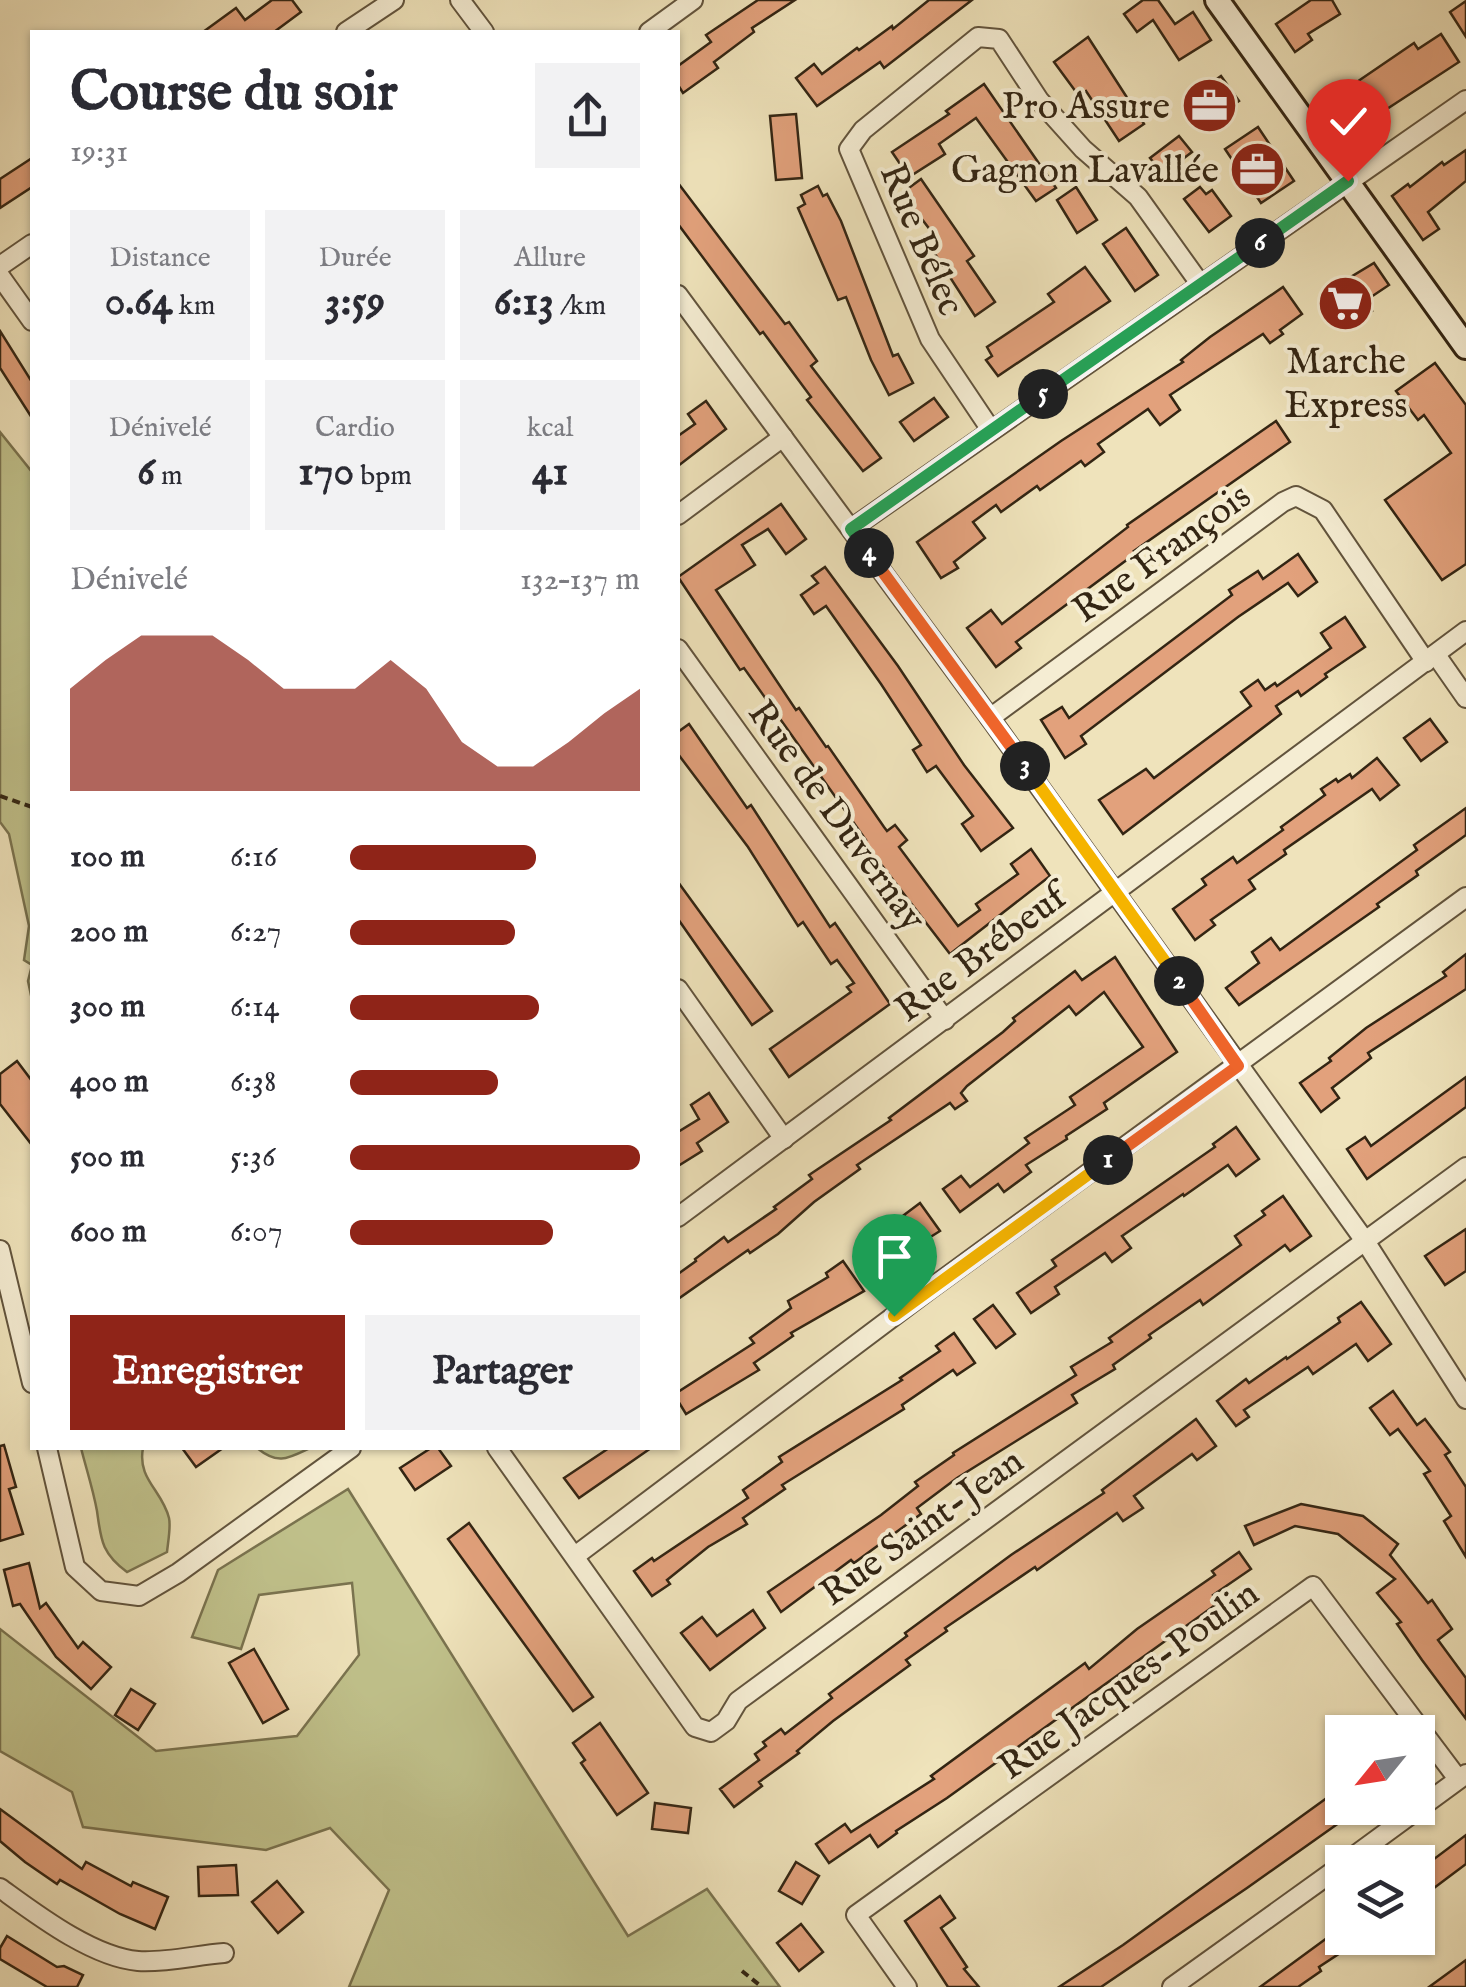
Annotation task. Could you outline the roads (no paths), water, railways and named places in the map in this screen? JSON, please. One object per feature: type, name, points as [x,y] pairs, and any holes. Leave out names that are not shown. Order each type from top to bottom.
[{"type":"street","points":[[349,30],[394,0]]},
{"type":"street","points":[[460,0],[482,30]]},
{"type":"street","points":[[651,30],[693,0]]},
{"type":"street","points":[[1221,1],[1466,346]]},
{"type":"street","name":"Rue Bélec","points":[[991,430],[930,339],[849,149],[862,130],[978,37],[998,39],[1039,100],[1083,149],[1138,197],[1201,285]]},
{"type":"street","points":[[851,529],[1466,100]]},
{"type":"street","points":[[0,266],[30,245]]},
{"type":"street","points":[[0,276],[30,318]]},
{"type":"street","points":[[680,297],[990,718],[1365,1241],[1466,1399]]},
{"type":"street","points":[[680,513],[782,437]]},
{"type":"street","name":"Rue François","points":[[990,718],[1296,496],[1323,510],[1431,659]]},
{"type":"street","name":"Rue Brébeuf","points":[[680,1217],[1466,632]]},
{"type":"street","name":"Rue de Duvernay","points":[[680,652],[945,1020]]},
{"type":"street","points":[[1431,659],[1466,698]]},
{"type":"street","points":[[575,1556],[930,1289],[1466,897]]},
{"type":"street","points":[[680,992],[784,1139]]},
{"type":"street","name":"Rue Saint-Jean","points":[[498,1450],[694,1727],[711,1732],[726,1721],[738,1701],[1466,1167]]},
{"type":"street","points":[[0,1250],[30,1375]]},
{"type":"street","points":[[47,1450],[75,1567],[100,1591],[140,1596],[349,1450]]},
{"type":"street","name":"Rue Jacques-Poulin","points":[[907,1987],[856,1915],[1313,1586],[1462,1777]]},
{"type":"street","points":[[1370,1845],[1462,1777]]},
{"type":"street","points":[[1172,1987],[1325,1878]]},
{"type":"street","points":[[0,1888],[64,1930],[111,1954],[138,1961],[224,1952]]},
{"type":"place","name":"Pro Assure","points":[[1209,105]]},
{"type":"place","name":"Gagnon Lavallée","points":[[1258,169]]},
{"type":"place","name":"Marche Express","points":[[1346,303]]}]
